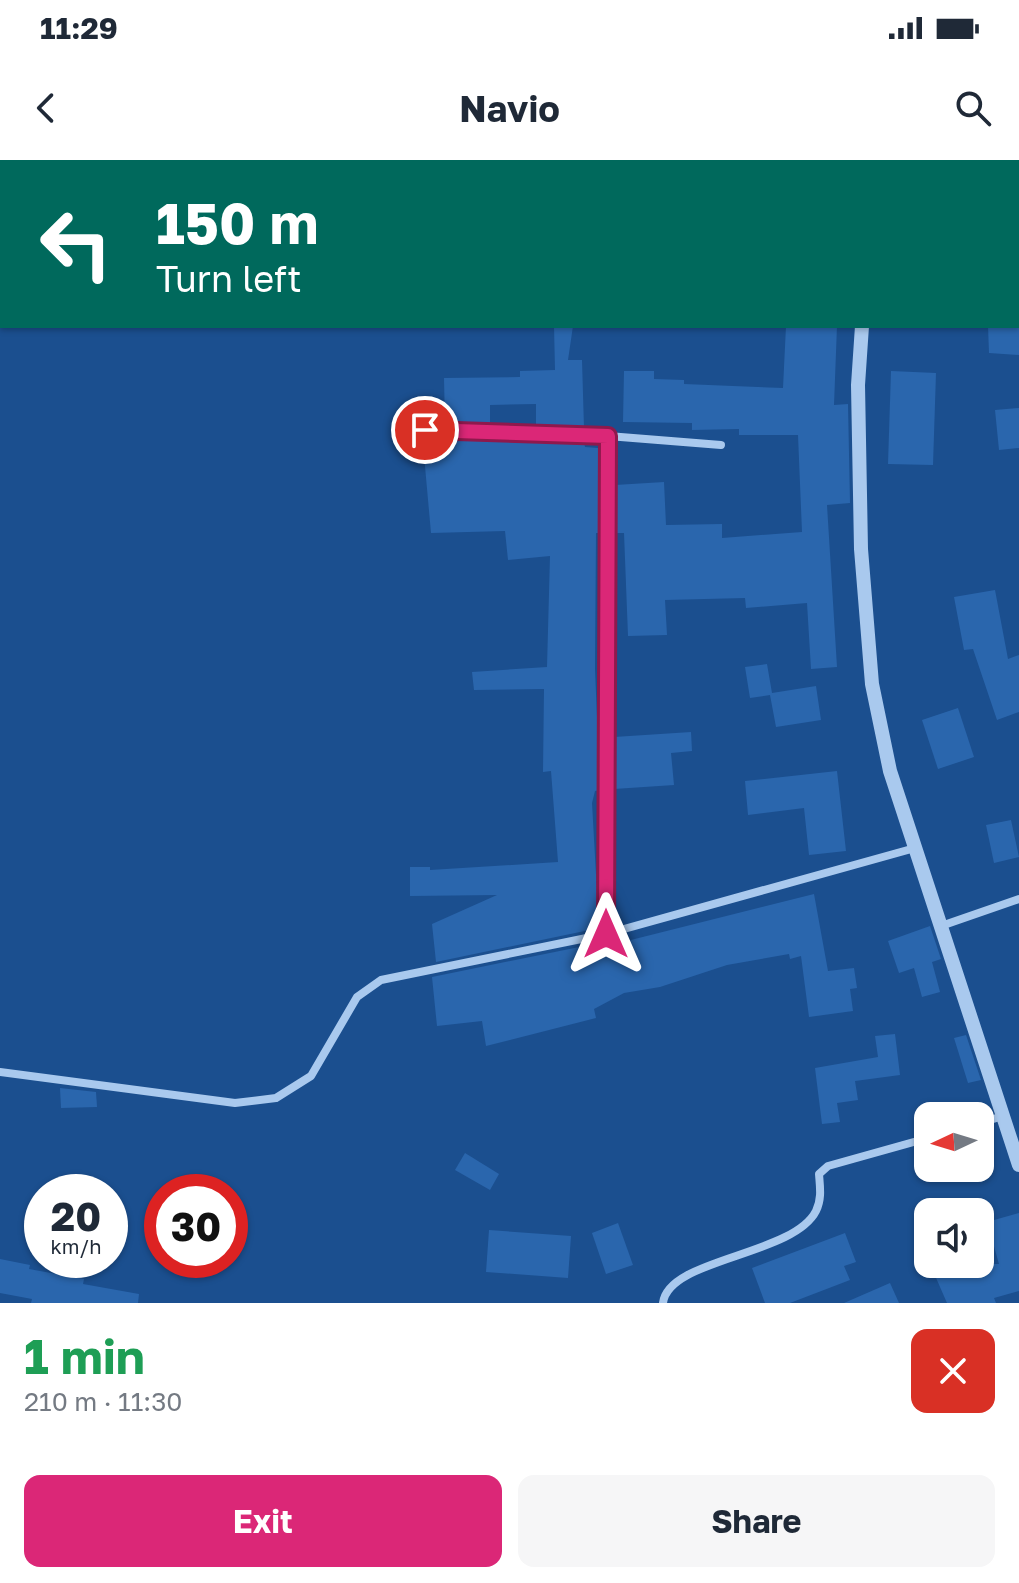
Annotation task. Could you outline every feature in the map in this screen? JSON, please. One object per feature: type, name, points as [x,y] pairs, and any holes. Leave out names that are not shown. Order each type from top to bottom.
[{"type":"street","points":[[862,328],[858,385],[861,549],[872,684],[890,771],[1019,1165]]},
{"type":"street","points":[[425,430],[608,436],[721,445]]},
{"type":"street","points":[[606,934],[608,436]]},
{"type":"street","points":[[0,1072],[256,1103],[295,1089],[311,1076],[357,997],[372,984],[390,977],[606,934],[915,848]]},
{"type":"street","points":[[941,926],[1019,899]]},
{"type":"street","points":[[994,1119],[1003,1116]]},
{"type":"street","points":[[663,1303],[664,1293],[676,1279],[749,1252],[801,1225],[815,1213],[821,1195],[819,1174],[828,1166],[914,1142]]},
{"type":"building","points":[[554,328],[573,328],[568,360],[582,360],[584,428],[536,427],[536,404],[490,405],[490,425],[445,424],[444,378],[520,377],[520,371],[555,370]]},
{"type":"building","points":[[786,328],[837,328],[834,405],[848,404],[850,503],[827,505],[837,667],[811,669],[807,603],[746,608],[745,598],[665,600],[667,635],[628,636],[624,533],[615,533],[615,485],[664,482],[666,525],[722,524],[722,538],[802,532],[798,435],[739,435],[739,429],[692,430],[692,423],[623,422],[624,371],[654,371],[654,379],[684,380],[684,384],[783,388]]},
{"type":"building","points":[[988,328],[1019,328],[1019,355],[989,353]]},
{"type":"building","points":[[891,371],[936,373],[933,465],[888,464]]},
{"type":"building","points":[[1019,408],[1019,448],[999,450],[995,410]]},
{"type":"building","points":[[446,438],[584,442],[585,447],[598,448],[601,533],[596,533],[595,669],[600,790],[595,791],[592,803],[599,928],[436,962],[432,924],[497,895],[410,896],[410,867],[430,867],[430,870],[558,862],[551,771],[543,772],[544,689],[474,690],[472,672],[547,667],[550,556],[508,560],[505,531],[431,533],[423,444],[446,442]]},
{"type":"building","points":[[995,590],[1008,659],[1019,655],[1019,712],[997,720],[973,649],[964,650],[954,597]]},
{"type":"building","points":[[767,664],[772,693],[816,686],[821,720],[776,727],[770,695],[750,698],[745,667]]},
{"type":"building","points":[[958,708],[974,757],[938,769],[922,720]]},
{"type":"building","points":[[691,732],[692,751],[671,753],[674,785],[614,789],[614,737]]},
{"type":"building","points":[[837,771],[846,851],[809,855],[804,808],[748,815],[745,781]]},
{"type":"building","points":[[1011,820],[1019,857],[994,863],[986,825]]},
{"type":"building","points":[[814,894],[828,971],[854,968],[857,988],[850,989],[853,1011],[809,1017],[801,956],[790,959],[789,954],[727,965],[660,987],[624,993],[594,1009],[596,1018],[486,1046],[482,1021],[437,1026],[432,977],[599,943],[599,948]]},
{"type":"building","points":[[930,926],[941,959],[932,962],[940,992],[922,997],[914,968],[899,973],[888,941]]},
{"type":"building","points":[[895,1034],[900,1075],[855,1081],[858,1100],[837,1103],[840,1122],[822,1124],[815,1068],[878,1057],[875,1036]]},
{"type":"building","points":[[966,1035],[981,1080],[968,1083],[954,1038]]},
{"type":"building","points":[[60,1088],[96,1092],[97,1107],[61,1108]]},
{"type":"building","points":[[465,1153],[499,1174],[490,1190],[455,1170]]},
{"type":"building","points":[[1019,1213],[1019,1291],[994,1298],[996,1303],[947,1303],[936,1278],[994,1278],[994,1264],[999,1264],[994,1246],[994,1220]]},
{"type":"building","points":[[618,1223],[633,1265],[606,1274],[592,1233]]},
{"type":"building","points":[[489,1230],[571,1236],[568,1278],[486,1272]]},
{"type":"building","points":[[845,1233],[856,1262],[844,1266],[850,1280],[790,1303],[765,1303],[752,1268]]},
{"type":"building","points":[[0,1259],[24,1264],[24,1278],[78,1278],[84,1279],[83,1284],[139,1294],[138,1303],[31,1303],[32,1299],[0,1293]]},
{"type":"building","points":[[890,1283],[899,1303],[844,1303]]},
{"type":"route","points":[[425,430],[608,436],[606,934]]}]
